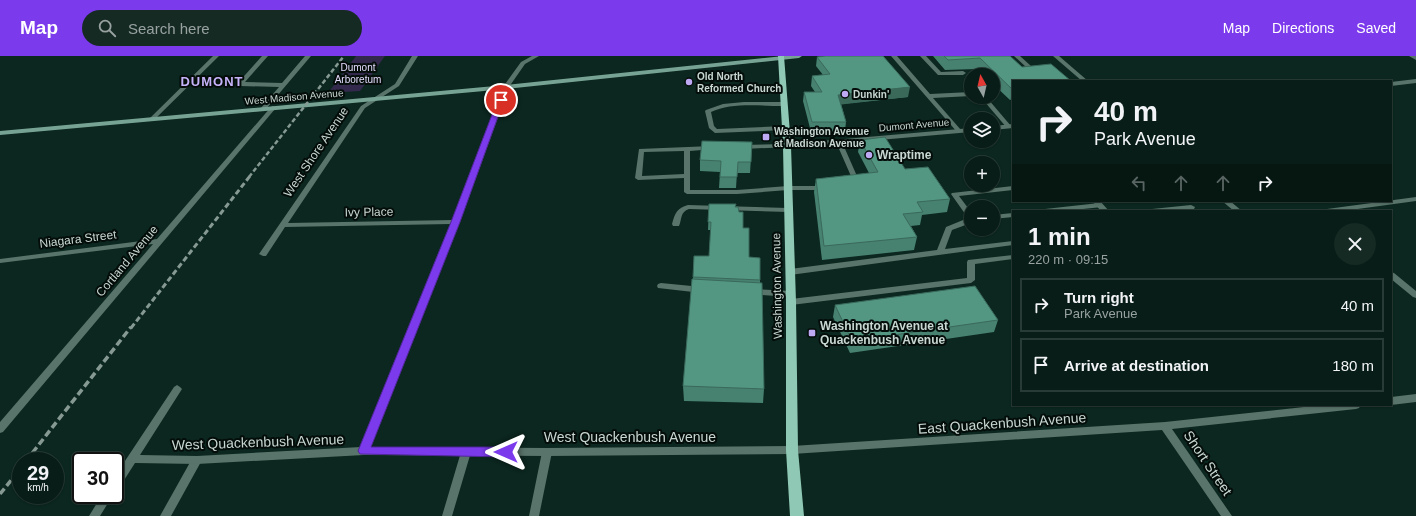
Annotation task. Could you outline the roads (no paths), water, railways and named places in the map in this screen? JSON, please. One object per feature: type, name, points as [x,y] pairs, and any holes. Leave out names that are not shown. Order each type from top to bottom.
[{"type":"main road","name":"West Madison Avenue","points":[[0,133],[506,87],[799,56]]},
{"type":"main road","name":"Washington Avenue","points":[[781,57],[787,146],[791,298],[792,450],[797,516]]},
{"type":"street","points":[[152,119],[216,56]]},
{"type":"street","points":[[265,56],[240,84],[284,85]]},
{"type":"street","points":[[264,108],[308,56]]},
{"type":"street","name":"West Shore Avenue","points":[[263,254],[363,107],[380,98],[397,85],[415,56]]},
{"type":"street","points":[[364,451],[456,222],[506,87],[523,63],[536,56]]},
{"type":"street","points":[[894,56],[959,131]]},
{"type":"street","points":[[923,56],[940,74],[963,73]]},
{"type":"street","points":[[1017,56],[1028,66]]},
{"type":"street","points":[[1056,56],[1084,80]]},
{"type":"street","points":[[1412,56],[1416,58]]},
{"type":"street","points":[[1392,84],[1416,81]]},
{"type":"street","points":[[929,96],[964,94]]},
{"type":"street","points":[[783,104],[724,106],[712,108],[708,111],[711,127],[715,131],[785,128]]},
{"type":"street","points":[[990,104],[1011,127]]},
{"type":"street","name":"Cortland Avenue","points":[[0,429],[273,108]]},
{"type":"street","points":[[1000,128],[1011,127]]},
{"type":"street","name":"Dumont Avenue","points":[[733,148],[787,146],[964,131]]},
{"type":"street","points":[[839,142],[858,182],[850,186]]},
{"type":"street","points":[[687,148],[687,192],[737,192],[788,188],[834,187]]},
{"type":"street","points":[[687,176],[638,178],[640,150],[717,148]]},
{"type":"street","points":[[964,209],[954,194],[1012,188]]},
{"type":"street","points":[[1392,202],[1416,198]]},
{"type":"street","points":[[1227,202],[1237,210]]},
{"type":"street","points":[[1334,210],[1389,202]]},
{"type":"street","points":[[1052,210],[1098,203]]},
{"type":"street","points":[[676,224],[678,214],[682,209],[688,207],[788,210]]},
{"type":"street","points":[[1162,210],[1191,207]]},
{"type":"street","points":[[1000,216],[1012,215]]},
{"type":"street","name":"Ivy Place","points":[[283,224],[456,222]]},
{"type":"street","points":[[940,253],[949,229],[964,222]]},
{"type":"street","name":"Niagara Street","points":[[0,261],[160,242]]},
{"type":"street","points":[[790,272],[1012,243]]},
{"type":"street","points":[[745,292],[791,298],[970,280],[971,262],[1012,257]]},
{"type":"street","points":[[1392,276],[1416,295]]},
{"type":"street","points":[[661,286],[713,291]]},
{"type":"street","points":[[124,471],[177,389]]},
{"type":"street","points":[[1392,401],[1416,398]]},
{"type":"street","name":"East Quackenbush Avenue","points":[[792,450],[1165,426],[1347,406]]},
{"type":"street","name":"Short Street","points":[[1165,426],[1227,516]]},
{"type":"street","name":"West Quackenbush Avenue","points":[[132,459],[197,460],[364,451],[547,452],[792,450]]},
{"type":"street","points":[[447,516],[466,452]]},
{"type":"street","points":[[534,516],[547,452]]},
{"type":"street","points":[[166,516],[197,460]]},
{"type":"street","points":[[94,516],[102,504]]},
{"type":"railway","points":[[249,177],[344,56]]},
{"type":"railway","points":[[131,328],[250,176]]},
{"type":"railway","points":[[33,452],[131,327]]},
{"type":"railway","points":[[0,494],[12,479]]},
{"type":"place","name":"Old North Reformed Church","points":[[689,82]]},
{"type":"place","name":"Dunkin'","points":[[845,94]]},
{"type":"place","name":"Washington Avenue at Madison Avenue","points":[[766,137]]},
{"type":"place","name":"Wraptime","points":[[869,155]]},
{"type":"place","name":"Washington Avenue at Quackenbush Avenue","points":[[812,333]]},
{"type":"district","name":"DUMONT","points":[[212,81]]},
{"type":"park label","name":"Dumont Arboretum","points":[[358,72]]}]
